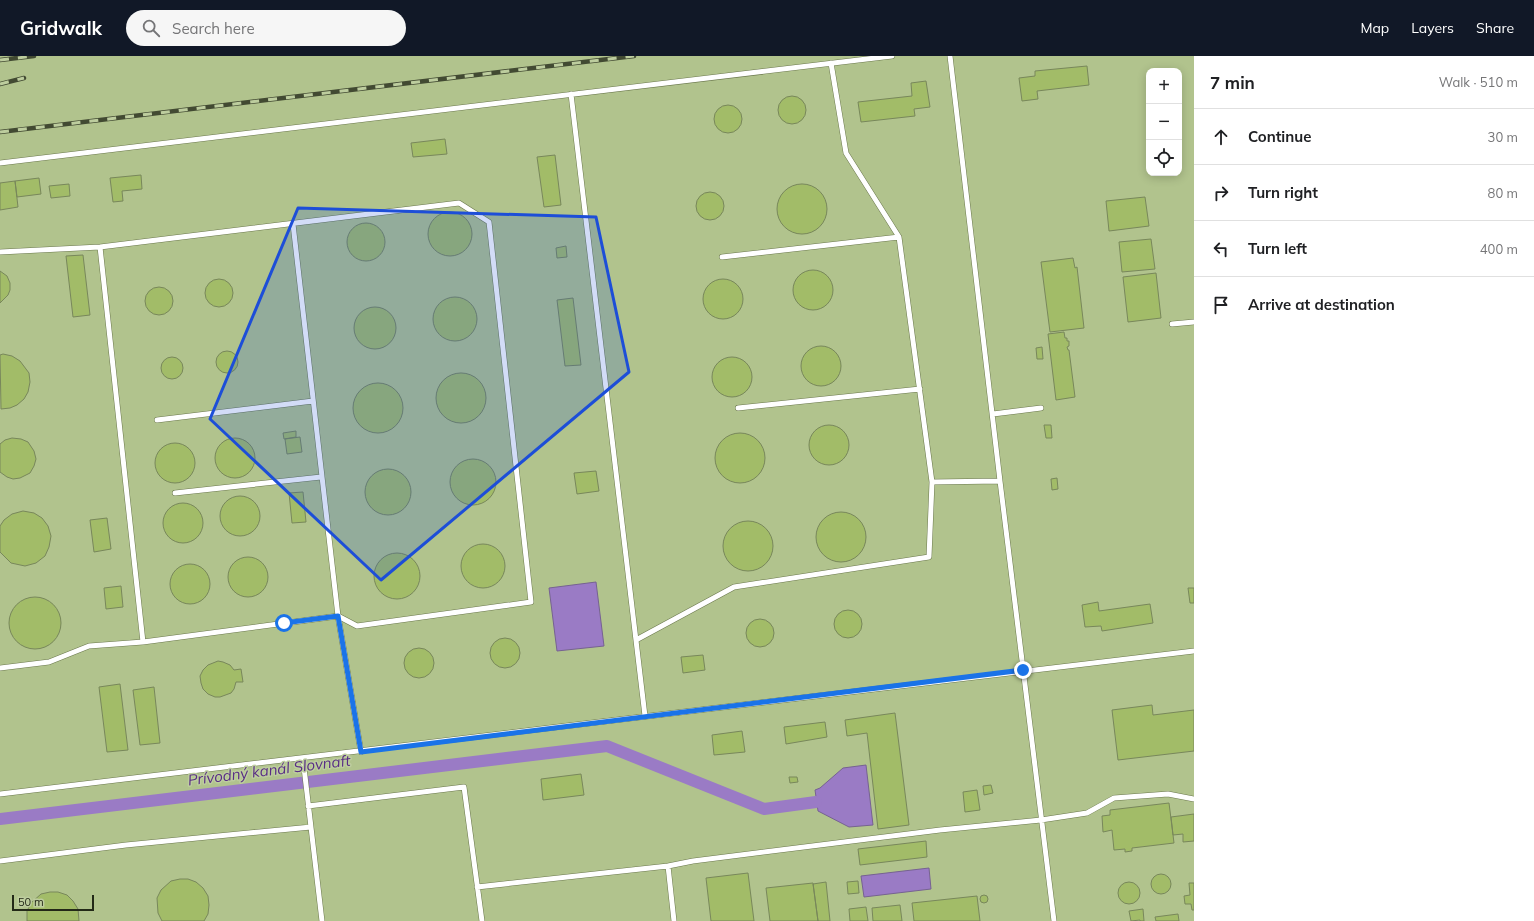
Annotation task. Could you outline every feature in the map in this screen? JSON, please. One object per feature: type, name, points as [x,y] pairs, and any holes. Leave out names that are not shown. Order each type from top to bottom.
[{"type":"lane","points":[[0,163],[892,56]]},
{"type":"lane","points":[[950,56],[1054,921]]},
{"type":"lane","points":[[636,640],[734,587],[929,558],[932,482],[899,238],[846,153],[830,63]]},
{"type":"lane","points":[[571,94],[646,716]]},
{"type":"lane","points":[[0,252],[100,247],[459,203],[489,222],[531,602],[357,626],[338,616],[143,642],[89,646],[50,662],[0,668]]},
{"type":"lane","points":[[293,224],[338,616],[361,752]]},
{"type":"lane","points":[[722,257],[899,238]]},
{"type":"lane","points":[[100,247],[143,642]]},
{"type":"lane","points":[[1172,324],[1194,322]]},
{"type":"lane","points":[[738,408],[920,389]]},
{"type":"lane","points":[[157,420],[313,401]]},
{"type":"lane","points":[[993,414],[1041,408]]},
{"type":"lane","points":[[175,493],[321,477]]},
{"type":"lane","points":[[932,482],[1000,481]]},
{"type":"lane","points":[[0,794],[361,752],[1023,670],[1194,651]]},
{"type":"lane","points":[[303,759],[322,921]]},
{"type":"lane","points":[[308,806],[464,787],[482,921]]},
{"type":"lane","points":[[477,887],[668,866],[693,861],[940,830],[1041,820],[1087,813],[1114,798],[1168,794],[1194,799]]},
{"type":"lane","points":[[0,862],[126,845],[311,827]]},
{"type":"lane","points":[[668,866],[674,921]]},
{"type":"highlighted area","points":[[298,208],[596,217],[629,372],[381,580],[210,419]]},
{"type":"shaded area","points":[[0,56],[1194,56],[1194,921],[0,921]]},
{"type":"shaded area","points":[[596,582],[604,646],[557,651],[549,588]]},
{"type":"shaded area","points":[[866,765],[873,825],[849,827],[818,811],[815,790],[820,788],[843,768]]},
{"type":"shaded area","points":[[929,868],[931,889],[864,897],[861,876]]},
{"type":"building","points":[[1087,66],[1089,85],[1037,91],[1038,99],[1022,101],[1019,78],[1035,76],[1035,71]]},
{"type":"building","points":[[926,81],[930,107],[914,109],[915,116],[861,122],[858,102],[912,96],[911,83]]},
{"type":"building","points":[[792,96],[798,97],[802,100],[805,104],[805,116],[802,120],[798,123],[792,124],[786,123],[782,120],[779,116],[778,110],[779,104],[782,100],[786,97]]},
{"type":"building","points":[[728,105],[734,106],[738,109],[741,113],[741,125],[738,129],[734,132],[728,133],[722,132],[718,129],[715,125],[714,119],[715,113],[718,109],[722,106]]},
{"type":"building","points":[[445,139],[447,154],[413,157],[411,143]]},
{"type":"building","points":[[555,155],[561,205],[544,207],[537,157]]},
{"type":"building","points":[[141,175],[142,189],[122,191],[123,201],[113,202],[110,178]]},
{"type":"building","points":[[39,178],[41,194],[17,197],[15,181]]},
{"type":"building","points":[[15,181],[18,207],[0,210],[0,183]]},
{"type":"building","points":[[69,184],[70,196],[51,198],[49,186]]},
{"type":"building","points":[[802,184],[811,186],[822,195],[827,209],[825,218],[816,229],[802,234],[793,232],[782,223],[777,209],[779,200],[788,189]]},
{"type":"building","points":[[710,192],[716,193],[720,196],[723,200],[723,212],[720,216],[716,219],[710,220],[704,219],[700,216],[697,212],[696,206],[697,200],[700,196],[704,193]]},
{"type":"building","points":[[1145,197],[1149,226],[1109,231],[1106,201]]},
{"type":"building","points":[[446,212],[454,212],[466,218],[472,230],[472,238],[466,250],[454,256],[446,256],[434,250],[428,238],[428,230],[434,218]]},
{"type":"building","points":[[366,223],[376,226],[382,232],[385,242],[382,252],[376,258],[366,261],[356,258],[350,252],[347,242],[350,232],[356,226]]},
{"type":"building","points":[[1151,239],[1155,269],[1122,272],[1119,242]]},
{"type":"building","points":[[566,246],[567,257],[557,258],[556,248]]},
{"type":"building","points":[[83,255],[90,315],[73,317],[66,256]]},
{"type":"building","points":[[1073,258],[1075,268],[1077,267],[1084,328],[1050,332],[1041,262]]},
{"type":"building","points":[[817,270],[824,273],[830,279],[833,290],[832,298],[824,307],[817,310],[809,310],[802,307],[794,298],[793,286],[796,279],[805,271]]},
{"type":"building","points":[[0,271],[7,276],[10,283],[10,290],[8,295],[0,303]]},
{"type":"building","points":[[1156,273],[1161,318],[1128,322],[1123,277]]},
{"type":"building","points":[[219,279],[225,280],[229,283],[232,287],[232,299],[229,303],[225,306],[219,307],[213,306],[209,303],[206,299],[205,293],[206,287],[209,283],[213,280]]},
{"type":"building","points":[[727,279],[734,282],[740,288],[743,299],[742,307],[734,316],[727,319],[719,319],[712,316],[704,307],[703,295],[706,288],[715,280]]},
{"type":"building","points":[[159,287],[165,288],[169,291],[172,295],[172,307],[169,311],[165,314],[159,315],[153,314],[149,311],[146,307],[145,301],[146,295],[149,291],[153,288]]},
{"type":"building","points":[[455,297],[467,301],[473,307],[477,319],[473,331],[467,337],[455,341],[443,337],[437,331],[433,319],[437,307],[443,301]]},
{"type":"building","points":[[573,298],[581,365],[565,366],[557,300]]},
{"type":"building","points":[[371,307],[379,307],[390,313],[396,324],[396,332],[390,343],[379,349],[371,349],[360,343],[354,332],[354,324],[360,313]]},
{"type":"building","points":[[1064,332],[1065,338],[1069,341],[1069,346],[1067,347],[1069,350],[1075,397],[1056,400],[1048,334]]},
{"type":"building","points":[[825,346],[832,349],[838,355],[841,366],[840,374],[832,383],[825,386],[817,386],[810,383],[802,374],[801,362],[804,355],[813,347]]},
{"type":"building","points":[[1042,347],[1043,359],[1037,359],[1036,348]]},
{"type":"building","points":[[227,351],[235,354],[238,362],[235,370],[227,373],[219,370],[216,362],[219,354]]},
{"type":"building","points":[[3,354],[12,356],[20,361],[29,373],[30,382],[28,392],[24,399],[17,405],[10,408],[1,409],[0,355]]},
{"type":"building","points":[[172,357],[180,360],[183,368],[180,376],[172,379],[164,376],[161,368],[164,360]]},
{"type":"building","points":[[736,357],[743,360],[749,366],[752,377],[751,385],[743,394],[736,397],[728,397],[721,394],[713,385],[712,373],[715,366],[724,358]]},
{"type":"building","points":[[461,373],[470,375],[481,384],[486,398],[484,407],[475,418],[461,423],[452,421],[441,412],[436,398],[438,389],[447,378]]},
{"type":"building","points":[[378,383],[388,385],[396,390],[401,398],[403,408],[401,418],[396,426],[388,431],[378,433],[368,431],[360,426],[355,418],[353,408],[355,398],[360,390],[368,385]]},
{"type":"building","points":[[833,425],[840,428],[846,434],[849,445],[848,453],[840,462],[833,465],[825,465],[818,462],[810,453],[809,441],[812,434],[821,426]]},
{"type":"building","points":[[1044,425],[1051,425],[1052,438],[1046,438]]},
{"type":"building","points":[[296,431],[296,437],[284,439],[283,433]]},
{"type":"building","points":[[740,433],[749,435],[760,444],[765,458],[763,467],[754,478],[740,483],[731,481],[720,472],[715,458],[717,449],[726,438]]},
{"type":"building","points":[[300,437],[302,452],[287,454],[285,439]]},
{"type":"building","points":[[12,438],[21,439],[28,442],[34,451],[36,459],[30,473],[20,478],[13,479],[0,472],[0,444],[5,440]]},
{"type":"building","points":[[239,438],[246,441],[252,447],[255,458],[254,466],[246,475],[239,478],[231,478],[224,475],[216,466],[215,454],[218,447],[227,439]]},
{"type":"building","points":[[179,443],[186,446],[192,452],[195,463],[194,471],[186,480],[179,483],[171,483],[164,480],[156,471],[155,459],[158,452],[167,444]]},
{"type":"building","points":[[473,459],[486,463],[492,469],[496,482],[492,495],[486,501],[473,505],[460,501],[454,495],[450,482],[454,469],[460,463]]},
{"type":"building","points":[[388,469],[401,473],[407,479],[411,492],[407,505],[401,511],[388,515],[375,511],[369,505],[365,492],[369,479],[375,473]]},
{"type":"building","points":[[596,471],[599,491],[577,494],[574,473]]},
{"type":"building","points":[[1057,478],[1058,489],[1052,490],[1051,479]]},
{"type":"building","points":[[303,492],[306,522],[292,523],[289,493]]},
{"type":"building","points":[[244,496],[251,499],[257,505],[260,516],[259,524],[251,533],[244,536],[236,536],[229,533],[221,524],[220,512],[223,505],[232,497]]},
{"type":"building","points":[[187,503],[194,506],[200,512],[203,523],[202,531],[194,540],[187,543],[179,543],[172,540],[164,531],[163,519],[166,512],[175,504]]},
{"type":"building","points":[[23,511],[34,513],[42,518],[48,526],[51,536],[49,547],[45,556],[36,563],[25,566],[11,563],[0,552],[0,526],[4,520],[12,514]]},
{"type":"building","points":[[841,512],[850,514],[861,523],[866,537],[864,546],[855,557],[841,562],[832,560],[821,551],[816,537],[818,528],[827,517]]},
{"type":"building","points":[[107,518],[111,549],[94,552],[90,520]]},
{"type":"building","points":[[748,521],[757,523],[768,532],[773,546],[771,555],[762,566],[748,571],[739,569],[728,560],[723,546],[725,537],[734,526]]},
{"type":"building","points":[[479,544],[487,544],[492,545],[499,550],[504,557],[504,575],[499,582],[492,587],[479,588],[471,585],[464,578],[461,570],[461,562],[464,554],[471,547]]},
{"type":"building","points":[[397,553],[410,557],[416,563],[420,576],[416,589],[410,595],[397,599],[384,595],[378,589],[374,576],[378,563],[384,557]]},
{"type":"building","points":[[252,557],[259,560],[265,566],[268,577],[267,585],[259,594],[252,597],[244,597],[237,594],[229,585],[228,573],[231,566],[240,558]]},
{"type":"building","points":[[194,564],[201,567],[207,573],[210,584],[209,592],[201,601],[194,604],[186,604],[179,601],[171,592],[170,580],[173,573],[182,565]]},
{"type":"building","points":[[121,586],[123,607],[106,609],[104,588]]},
{"type":"building","points":[[1188,588],[1194,588],[1194,603],[1190,603]]},
{"type":"building","points":[[30,597],[40,597],[54,604],[61,618],[61,628],[54,642],[40,649],[30,649],[20,645],[13,638],[9,628],[9,618],[13,608],[20,601]]},
{"type":"building","points":[[1098,602],[1099,611],[1150,604],[1153,623],[1102,631],[1101,626],[1085,627],[1082,605]]},
{"type":"building","points":[[848,610],[854,611],[858,614],[861,618],[861,630],[858,634],[854,637],[848,638],[842,637],[838,634],[835,630],[834,624],[835,618],[838,614],[842,611]]},
{"type":"building","points":[[760,619],[766,620],[770,623],[773,627],[773,639],[770,643],[766,646],[760,647],[754,646],[750,643],[747,639],[746,633],[747,627],[750,623],[754,620]]},
{"type":"building","points":[[505,638],[515,643],[520,653],[515,663],[505,668],[495,663],[490,653],[495,643]]},
{"type":"building","points":[[419,648],[429,653],[434,663],[429,673],[419,678],[409,673],[404,663],[409,653]]},
{"type":"building","points":[[703,655],[705,670],[683,673],[681,657]]},
{"type":"building","points":[[218,661],[230,665],[234,670],[241,669],[243,682],[236,682],[231,693],[220,697],[215,697],[208,694],[203,689],[200,676],[208,665]]},
{"type":"building","points":[[120,684],[128,750],[107,752],[99,687]]},
{"type":"building","points":[[154,687],[160,743],[140,745],[133,690]]},
{"type":"building","points":[[1152,705],[1153,715],[1194,710],[1194,751],[1118,760],[1112,710]]},
{"type":"building","points":[[895,713],[909,825],[878,829],[867,733],[847,736],[845,720]]},
{"type":"building","points":[[825,722],[827,737],[786,744],[784,727]]},
{"type":"building","points":[[742,731],[745,752],[714,755],[712,735]]},
{"type":"building","points":[[581,774],[584,795],[543,800],[541,779]]},
{"type":"building","points":[[789,777],[797,777],[798,782],[790,783]]},
{"type":"building","points":[[991,785],[993,793],[984,795],[983,786]]},
{"type":"building","points":[[977,790],[980,810],[965,812],[963,792]]},
{"type":"building","points":[[1169,803],[1174,843],[1132,848],[1132,851],[1125,852],[1125,849],[1114,850],[1112,830],[1103,832],[1102,816],[1110,815],[1110,810]]},
{"type":"building","points":[[1194,814],[1194,841],[1183,842],[1183,834],[1173,835],[1171,817]]},
{"type":"building","points":[[926,841],[927,857],[860,865],[858,849]]},
{"type":"building","points":[[748,873],[754,921],[711,921],[706,878]]},
{"type":"building","points":[[1161,874],[1168,877],[1171,884],[1168,891],[1161,894],[1154,891],[1151,884],[1154,877]]},
{"type":"building","points":[[188,879],[196,882],[203,888],[208,896],[208,914],[204,921],[162,921],[158,913],[157,898],[161,890],[171,881]]},
{"type":"building","points":[[858,881],[859,893],[848,894],[847,882]]},
{"type":"building","points":[[826,882],[830,921],[818,921],[813,884]]},
{"type":"building","points":[[1125,882],[1133,882],[1140,889],[1140,897],[1133,904],[1125,904],[1118,897],[1118,889]]},
{"type":"building","points":[[813,883],[818,921],[770,921],[766,888]]},
{"type":"building","points":[[1189,883],[1194,883],[1194,910],[1192,910],[1191,904],[1185,904],[1184,896],[1190,895]]},
{"type":"building","points":[[58,892],[67,895],[73,901],[78,909],[79,921],[27,921],[27,911],[31,903],[41,894]]},
{"type":"building","points":[[984,895],[987,896],[987,902],[984,903],[981,902],[980,899],[981,896]]},
{"type":"building","points":[[977,896],[980,921],[914,921],[912,903]]},
{"type":"building","points":[[900,905],[902,921],[873,921],[872,908]]},
{"type":"building","points":[[866,907],[868,921],[850,921],[849,909]]},
{"type":"building","points":[[1143,909],[1144,921],[1131,921],[1129,911]]},
{"type":"building","points":[[1178,914],[1179,921],[1156,921],[1155,917]]},
{"type":"waterway","name":"Prívodný kanál Slovnaft","points":[[0,819],[607,746],[764,809],[816,802]]},
{"type":"railway","points":[[0,60],[34,56]]},
{"type":"railway","points":[[0,132],[634,56]]},
{"type":"railway","points":[[0,84],[24,78]]},
{"type":"route","points":[[284,623],[338,616],[361,752],[1023,670]]}]
